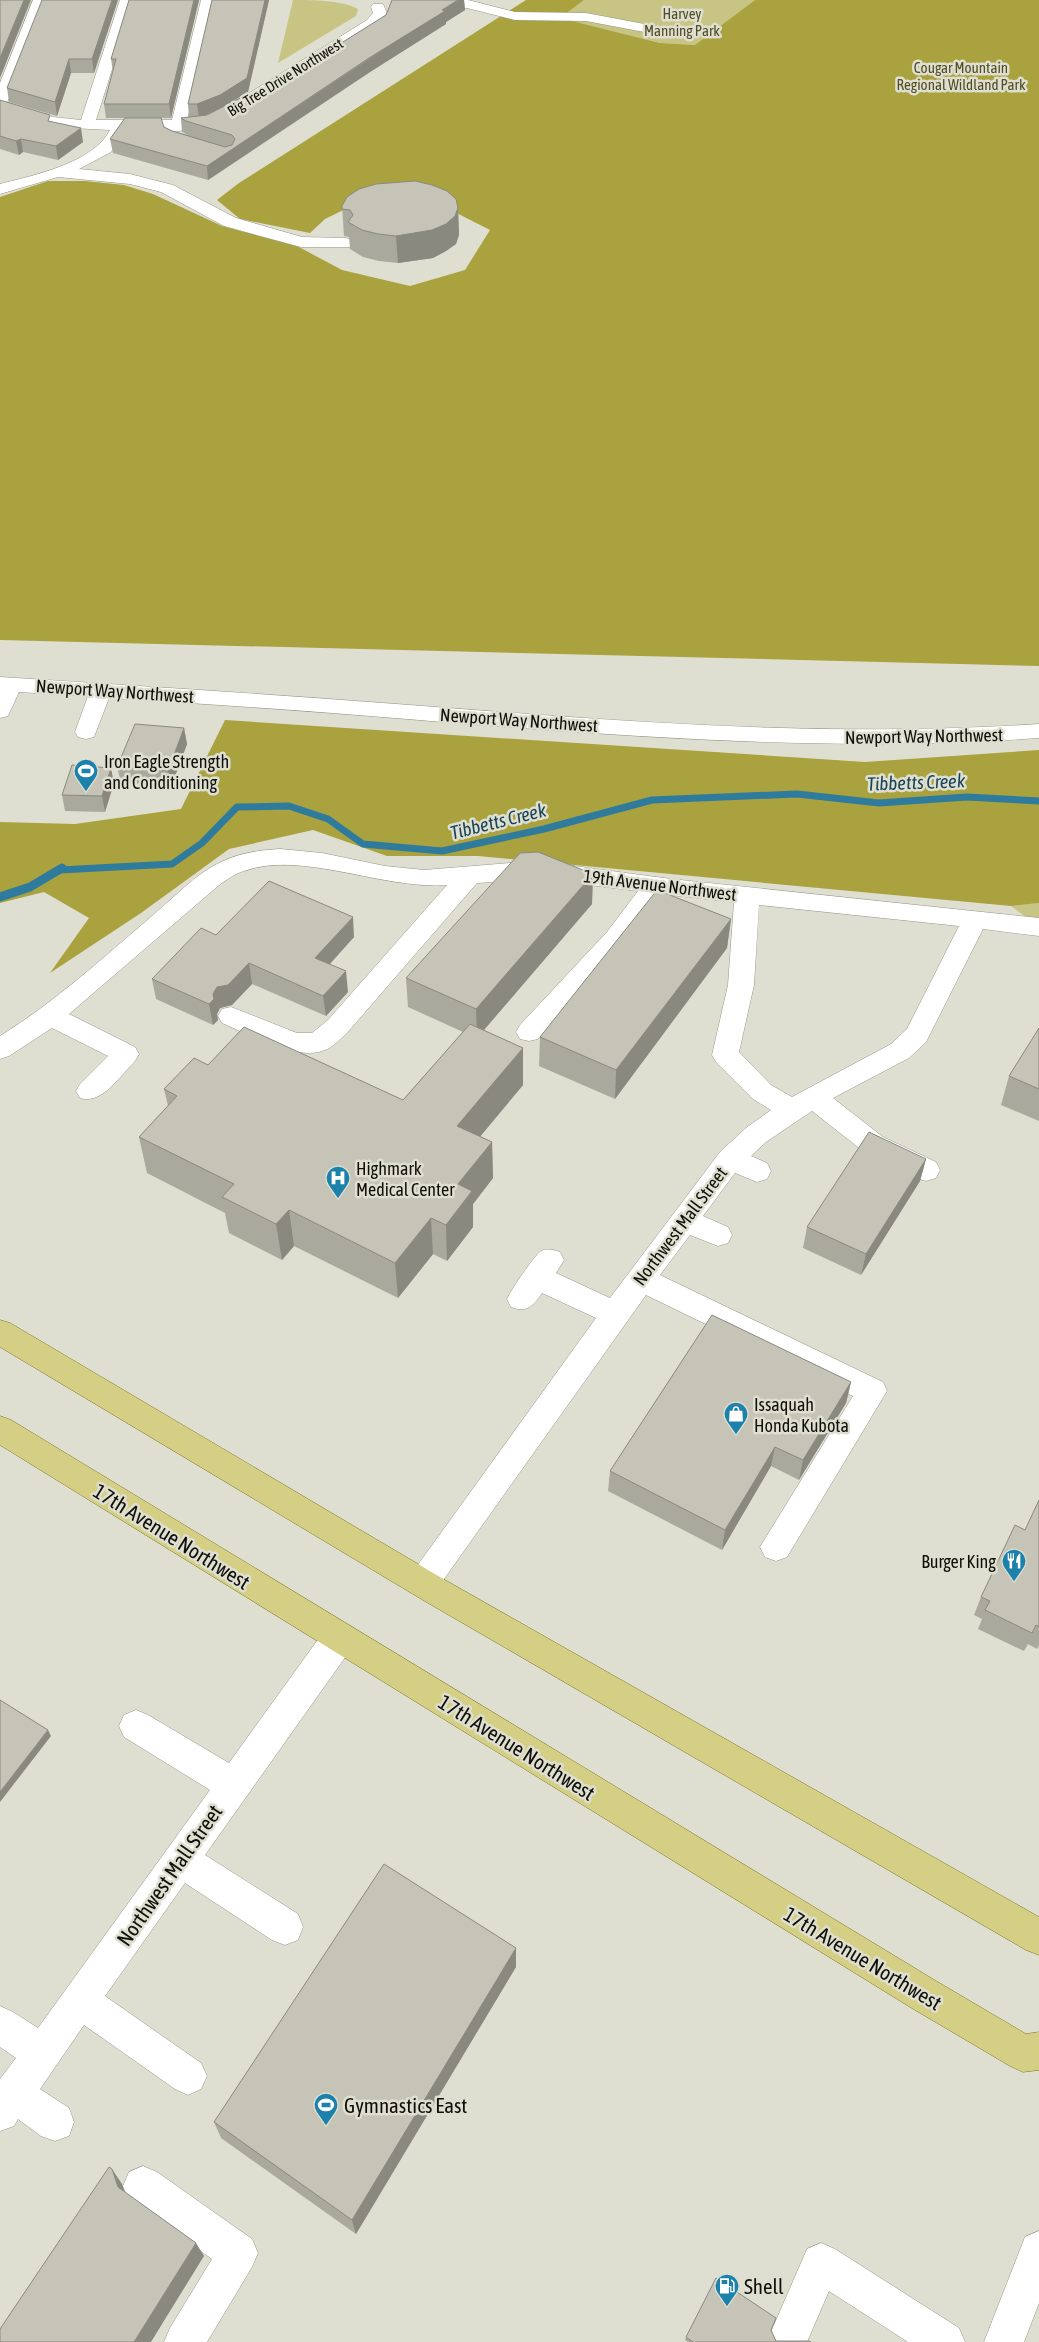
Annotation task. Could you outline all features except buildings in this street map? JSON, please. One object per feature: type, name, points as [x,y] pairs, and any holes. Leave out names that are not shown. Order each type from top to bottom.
[{"type":"main road","points":[[0,1332],[423,1583],[1039,1937]]},
{"type":"main road","name":"17th Avenue Northwest","points":[[0,1429],[339,1638],[1022,2053],[1039,2050]]},
{"type":"street","points":[[0,102],[40,0]]},
{"type":"street","points":[[87,125],[126,0]]},
{"type":"street","points":[[176,131],[208,0]]},
{"type":"street","points":[[427,4],[446,2],[467,4],[515,16],[586,17],[676,34]]},
{"type":"street","name":"Big Tree Drive Northwest","points":[[0,106],[52,122],[176,131],[202,124],[227,113],[372,23],[380,13],[380,5]]},
{"type":"street","points":[[0,189],[57,172],[105,149],[120,126]]},
{"type":"street","points":[[57,172],[130,180],[167,188],[230,222],[301,242],[344,242]]},
{"type":"street","points":[[0,177],[21,182]]},
{"type":"street","points":[[0,711],[6,684]]},
{"type":"street","name":"Newport Way Northwest","points":[[6,684],[614,728],[825,737],[967,736],[1039,731]]},
{"type":"street","points":[[86,732],[101,690]]},
{"type":"street","name":"19th Avenue Northwest","points":[[0,1049],[51,1016],[93,983],[210,881],[234,865],[261,858],[308,857],[406,877],[440,879],[470,875],[540,871],[654,886],[1039,927]]},
{"type":"street","points":[[231,1016],[294,1042],[318,1043],[329,1035],[470,875]]},
{"type":"street","points":[[529,1032],[616,938],[654,886]]},
{"type":"street","points":[[748,896],[741,985],[725,1055],[762,1092],[802,1103],[873,1144],[926,1170]]},
{"type":"street","name":"Northwest Mall Street","points":[[423,1583],[615,1314],[730,1159],[756,1135],[802,1103],[887,1059],[900,1051],[917,1035],[975,919]]},
{"type":"street","points":[[51,1016],[126,1054],[89,1092]]},
{"type":"street","points":[[730,1159],[758,1171]]},
{"type":"street","points":[[685,1220],[718,1235]]},
{"type":"street","points":[[536,1279],[615,1314]]},
{"type":"street","points":[[641,1279],[872,1391],[776,1547]]},
{"type":"street","name":"Northwest Mall Street","points":[[4,2106],[339,1638]]},
{"type":"street","points":[[136,1726],[233,1785]]},
{"type":"street","points":[[180,1859],[285,1927]]},
{"type":"street","points":[[80,2000],[188,2076]]},
{"type":"street","points":[[0,2025],[42,2053]]},
{"type":"street","points":[[4,2106],[55,2122]]},
{"type":"street","points":[[143,2186],[238,2253],[184,2342]]},
{"type":"street","points":[[1004,2342],[1039,2251]]},
{"type":"street","points":[[790,2332],[821,2263],[945,2342]]},
{"type":"green space","points":[[293,0],[335,2],[358,9],[356,16],[278,63]]},
{"type":"green space","name":"Cougar Mountain Regional Wildland Park","points":[[526,0],[584,0],[560,18],[660,43],[695,45],[755,0],[1039,0],[1039,666],[0,640],[0,197],[48,181],[85,181],[124,185],[153,194],[222,226],[297,246],[342,270],[410,286],[465,270],[490,230],[433,201],[372,196],[325,219],[310,233],[240,219],[217,200],[239,183]]},
{"type":"green space","name":"Harvey Manning Park","points":[[584,0],[755,0],[696,45],[660,43],[559,18]]},
{"type":"green space","points":[[225,720],[865,762],[1039,750],[1039,903],[1011,906],[478,856],[387,856],[313,830],[229,849],[141,913],[50,973],[89,918],[44,892],[0,903],[0,822],[75,824],[181,809]]},
{"type":"green space","points":[[1039,903],[1039,927],[1011,906]]},
{"type":"waterway","name":"Tibbetts Creek","points":[[60,870],[172,864],[202,843],[237,807],[289,806],[328,819],[363,844],[442,851],[544,829],[652,800],[797,794],[879,803],[967,797],[1039,801]]},
{"type":"waterway","name":"Tibbetts Creek","points":[[0,897],[30,887],[62,868]]},
{"type":"place","name":"Iron Eagle Strength and Conditioning","points":[[86,792]]},
{"type":"place","name":"Highmark Medical Center","points":[[338,1199]]},
{"type":"place","name":"Issaquah Honda Kubota","points":[[736,1435]]},
{"type":"place","name":"Burger King","points":[[1014,1582]]},
{"type":"place","name":"Gymnastics East","points":[[326,2126]]},
{"type":"place","name":"Shell","points":[[727,2307]]}]
